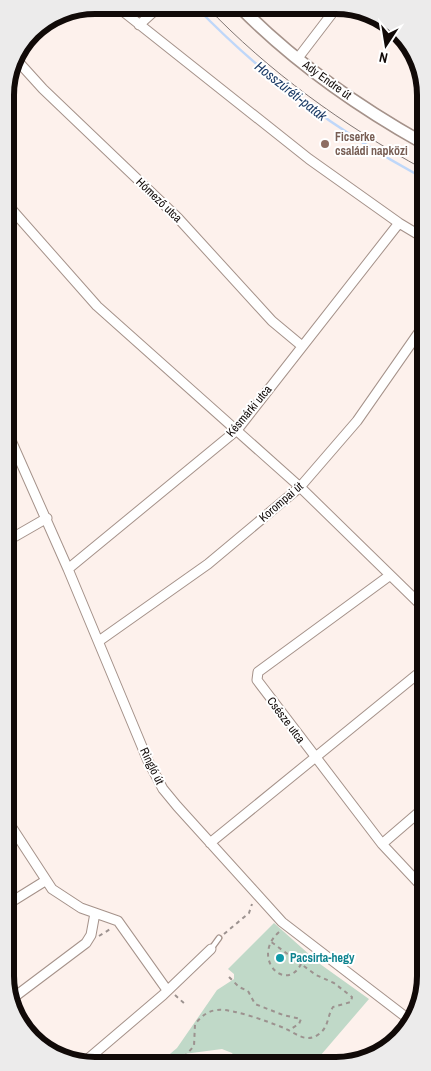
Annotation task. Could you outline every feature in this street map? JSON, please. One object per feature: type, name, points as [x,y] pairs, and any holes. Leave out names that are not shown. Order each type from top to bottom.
[{"type":"street","points":[[126,14],[309,159],[417,234]]},
{"type":"street","points":[[139,25],[152,14]]},
{"type":"street","name":"Ady Endre út","points":[[248,14],[298,58],[350,97],[417,139]]},
{"type":"street","points":[[298,58],[332,14]]},
{"type":"street","name":"Hómező utca","points":[[20,64],[43,89],[178,218],[272,321],[302,346]]},
{"type":"street","points":[[14,212],[97,306],[300,487],[417,602]]},
{"type":"street","name":"Késmárki utca","points":[[68,568],[237,430],[399,223]]},
{"type":"street","name":"Korompai út","points":[[99,641],[208,564],[300,487],[357,421],[417,335]]},
{"type":"street","name":"Ringló út","points":[[14,455],[47,518],[148,761],[163,789],[286,926],[406,1017]]},
{"type":"street","points":[[14,537],[47,518]]},
{"type":"street","name":"Csésze utca","points":[[389,576],[258,672],[256,680],[382,844],[417,881]]},
{"type":"street","points":[[210,843],[316,759],[417,675]]},
{"type":"street","points":[[382,844],[417,814]]},
{"type":"street","points":[[14,831],[45,881],[60,896],[95,913],[118,921],[167,990]]},
{"type":"street","points":[[14,900],[45,881]]},
{"type":"street","points":[[16,996],[86,943],[91,935],[95,913]]},
{"type":"street","points":[[91,1057],[111,1042],[211,948]]},
{"type":"lane","points":[[211,948],[219,938]]},
{"type":"path","points":[[219,938],[249,913],[253,901],[258,896]]},
{"type":"path","points":[[286,926],[270,941],[267,957],[272,969],[284,975],[294,973],[300,964]]},
{"type":"path","points":[[184,1057],[194,1046],[195,1024],[204,1015],[215,1010],[243,1015],[289,1030],[303,1038],[313,1037],[327,1026],[333,1007],[349,1003],[352,1000],[352,997],[334,983],[316,975],[270,941]]},
{"type":"path","points":[[229,977],[239,987],[248,991],[256,1004],[283,1015],[301,1018],[299,1024],[289,1030]]},
{"type":"path","points":[[167,990],[186,1005]]},
{"type":"green space","points":[[274,923],[320,964],[369,999],[319,1057],[235,1057],[232,1053],[222,1049],[184,1054],[181,1057],[166,1057],[177,1048],[217,990],[234,979],[234,974],[228,969]]},
{"type":"waterway","name":"Hosszúréti-patak","points":[[203,14],[248,56],[302,101],[360,141],[417,175]]},
{"type":"tram line","points":[[214,14],[255,53],[308,96],[364,134],[417,166]]},
{"type":"place","name":"Ficserke családi napközi","points":[[325,144]]},
{"type":"place","name":"Pacsirta-hegy","points":[[280,958]]}]
